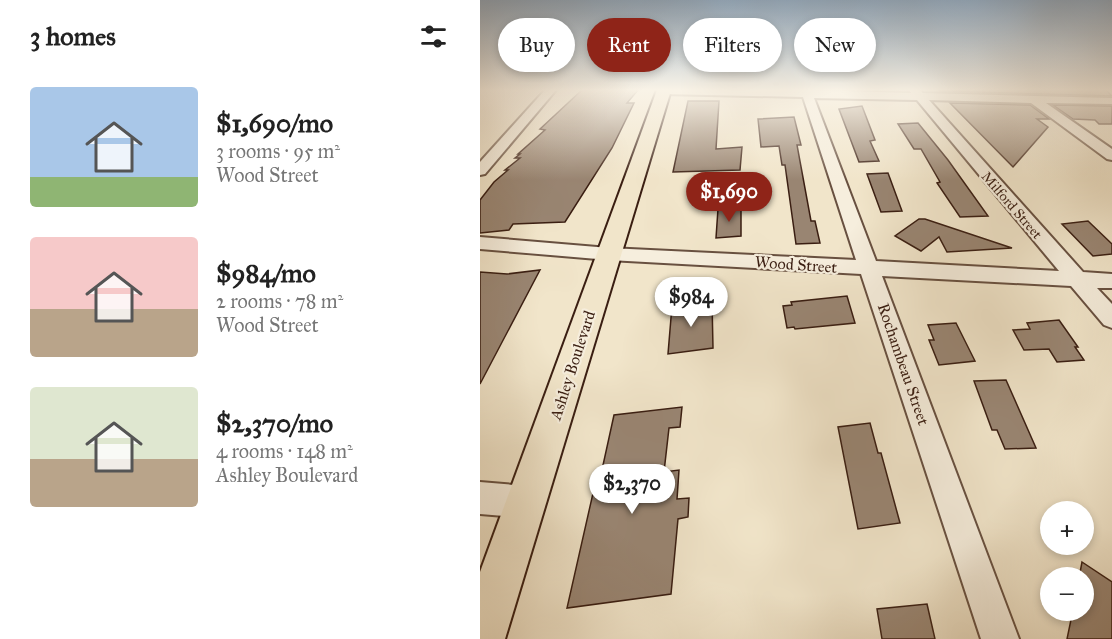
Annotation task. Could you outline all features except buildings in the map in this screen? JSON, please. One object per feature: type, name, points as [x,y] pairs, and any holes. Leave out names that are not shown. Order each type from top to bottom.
[{"type":"main road","name":"Ashley Boulevard","points":[[480,639],[654,120]]},
{"type":"street","points":[[480,171],[525,120]]},
{"type":"street","name":"Rochambeau Street","points":[[808,120],[871,269],[1000,639]]},
{"type":"street","name":"Milford Street","points":[[940,120],[1112,319]]},
{"type":"street","points":[[1062,120],[1112,156]]},
{"type":"street","name":"Wood Street","points":[[480,243],[609,254],[1112,281]]},
{"type":"street","points":[[480,498],[526,502]]}]
